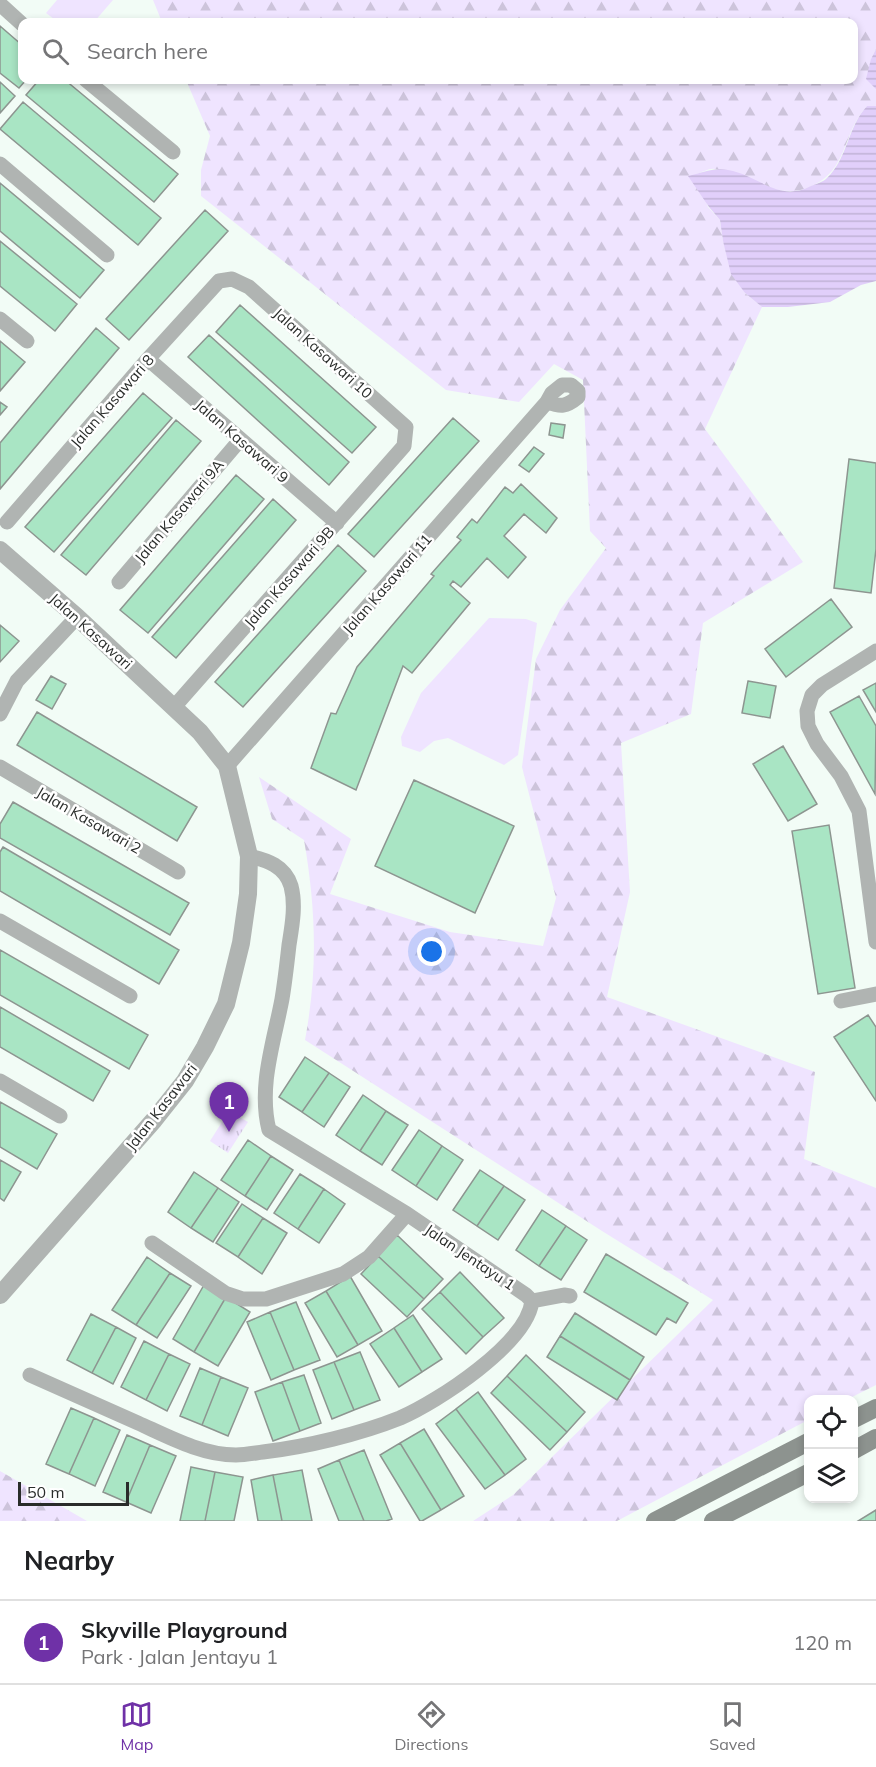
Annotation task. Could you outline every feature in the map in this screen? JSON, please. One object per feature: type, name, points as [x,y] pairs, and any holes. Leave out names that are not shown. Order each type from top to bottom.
[{"type":"main road","points":[[858,1417],[876,1408]]},
{"type":"main road","points":[[856,1449],[876,1438]]},
{"type":"main road","points":[[655,1521],[804,1444]]},
{"type":"main road","points":[[713,1521],[804,1475]]},
{"type":"street","points":[[3,4],[18,20]]},
{"type":"street","points":[[91,84],[173,152]]},
{"type":"street","points":[[0,164],[107,255]]},
{"type":"street","name":"Jalan Kasawari 10","points":[[219,281],[232,279],[249,288],[406,427],[404,446]]},
{"type":"street","name":"Jalan Kasawari 8","points":[[7,522],[219,281]]},
{"type":"street","points":[[0,319],[27,340]]},
{"type":"street","name":"Jalan Kasawari 9","points":[[148,359],[337,523]]},
{"type":"street","name":"Jalan Kasawari 11","points":[[227,766],[547,402]]},
{"type":"street","name":"Jalan Kasawari 9A","points":[[119,582],[240,440]]},
{"type":"street","name":"Jalan Kasawari 9B","points":[[174,707],[404,446]]},
{"type":"street","name":"Jalan Kasawari","points":[[0,550],[77,617],[200,732],[227,766],[249,856],[248,894],[241,943],[226,1004],[206,1047],[185,1081],[154,1120],[0,1295]]},
{"type":"street","points":[[0,714],[17,681],[77,617]]},
{"type":"street","points":[[876,651],[822,686],[812,695],[807,711],[808,726],[817,744],[841,776],[859,811],[876,942]]},
{"type":"street","name":"Jalan Kasawari 2","points":[[0,767],[178,872]]},
{"type":"street","name":"Jalan Jentayu 1","points":[[249,856],[269,860],[285,874],[291,886],[293,919],[282,998],[265,1082],[265,1115],[269,1130],[407,1214],[532,1301]]},
{"type":"street","points":[[0,921],[129,996]]},
{"type":"street","points":[[841,1001],[876,994]]},
{"type":"street","points":[[0,1081],[60,1116]]},
{"type":"street","points":[[152,1243],[225,1293],[243,1299],[266,1299],[343,1274],[369,1257],[407,1214]]},
{"type":"street","points":[[30,1375],[196,1449],[236,1455],[286,1449],[400,1418],[458,1385],[503,1348],[521,1328],[531,1310],[532,1301],[570,1296]]},
{"type":"green space","points":[[57,0],[113,0],[97,18],[53,18],[46,13]]},
{"type":"green space","points":[[153,0],[876,0],[876,49],[871,59],[876,106],[867,106],[859,117],[838,163],[830,173],[821,181],[795,191],[772,188],[727,171],[715,169],[697,174],[708,207],[720,220],[723,241],[745,293],[762,307],[705,429],[803,562],[703,623],[691,714],[621,743],[630,892],[607,997],[815,1072],[804,1159],[876,1188],[876,1385],[856,1395],[804,1395],[804,1422],[617,1521],[473,1521],[513,1495],[713,1300],[305,1040],[312,989],[314,940],[311,891],[304,840],[272,819],[259,777],[351,839],[330,894],[450,932],[543,946],[556,898],[522,767],[536,659],[560,610],[606,548],[590,531],[583,380],[554,364],[519,402],[446,390],[201,196],[201,170],[210,136],[188,84],[858,84],[858,18],[160,18]]},
{"type":"green space","points":[[489,618],[526,619],[537,623],[518,755],[504,765],[448,738],[434,741],[420,752],[402,746],[401,737],[421,693]]},
{"type":"green space","points":[[229,1111],[248,1122],[228,1153],[210,1141]]},
{"type":"green space","points":[[0,1471],[87,1521],[0,1521]]},
{"type":"shaded area","points":[[876,49],[876,89],[866,79]]},
{"type":"shaded area","points":[[867,106],[876,106],[876,281],[861,285],[830,302],[788,307],[762,307],[745,293],[731,274],[720,220],[688,176],[723,169],[739,173],[778,190],[799,190],[817,184],[834,170],[855,124]]},
{"type":"building","points":[[0,26],[18,42],[18,84],[22,84],[19,88],[0,73]]},
{"type":"building","points":[[0,82],[15,96],[0,113]]},
{"type":"building","points":[[36,84],[70,84],[178,174],[154,202],[26,95]]},
{"type":"building","points":[[23,102],[161,218],[138,245],[0,129]]},
{"type":"building","points":[[0,183],[104,270],[80,298],[0,231]]},
{"type":"building","points":[[205,210],[228,231],[129,340],[106,319]]},
{"type":"building","points":[[0,241],[77,304],[55,331],[0,286]]},
{"type":"building","points":[[240,305],[376,427],[352,453],[216,332]]},
{"type":"building","points":[[96,328],[119,348],[0,489],[0,443]]},
{"type":"building","points":[[209,335],[349,462],[329,485],[188,357]]},
{"type":"building","points":[[0,341],[25,362],[0,391]]},
{"type":"building","points":[[143,393],[172,418],[54,552],[25,527]]},
{"type":"building","points":[[0,402],[7,407],[0,415]]},
{"type":"building","points":[[453,418],[479,441],[374,557],[348,534]]},
{"type":"building","points":[[176,420],[201,441],[86,575],[61,555]]},
{"type":"building","points":[[551,423],[565,425],[563,438],[549,435]]},
{"type":"building","points":[[534,447],[544,454],[529,472],[519,465]]},
{"type":"building","points":[[849,459],[876,463],[876,549],[871,593],[834,588]]},
{"type":"building","points":[[236,475],[264,499],[148,633],[120,610]]},
{"type":"building","points":[[521,484],[557,518],[546,533],[524,514],[504,536],[526,557],[508,578],[487,558],[461,587],[453,581],[450,585],[470,603],[412,673],[403,666],[356,790],[311,768],[331,713],[336,714],[357,667],[434,576],[431,574],[461,540],[457,537],[472,519],[477,523],[505,487],[513,493]]},
{"type":"building","points":[[273,499],[296,520],[176,658],[152,637]]},
{"type":"building","points":[[338,545],[366,571],[243,707],[215,682]]},
{"type":"building","points":[[831,599],[852,627],[786,677],[765,649]]},
{"type":"building","points":[[0,625],[19,641],[0,662]]},
{"type":"building","points":[[51,676],[66,684],[52,709],[36,700]]},
{"type":"building","points":[[748,681],[776,686],[770,718],[742,713]]},
{"type":"building","points":[[876,683],[876,712],[863,690]]},
{"type":"building","points":[[859,696],[876,726],[875,794],[830,712]]},
{"type":"building","points":[[37,712],[197,807],[177,841],[17,745]]},
{"type":"building","points":[[783,746],[817,804],[788,821],[753,764]]},
{"type":"building","points":[[414,780],[514,826],[475,913],[375,866]]},
{"type":"building","points":[[13,802],[189,903],[170,935],[0,838],[0,824]]},
{"type":"building","points":[[829,825],[855,988],[818,994],[792,831]]},
{"type":"building","points":[[3,847],[179,950],[159,984],[0,891],[0,852]]},
{"type":"building","points":[[0,950],[148,1035],[129,1069],[0,995]]},
{"type":"building","points":[[0,1007],[110,1071],[93,1101],[0,1047]]},
{"type":"building","points":[[868,1015],[876,1027],[876,1101],[834,1037]]},
{"type":"building","points":[[305,1057],[329,1073],[302,1112],[279,1097]]},
{"type":"building","points":[[329,1073],[350,1087],[324,1127],[302,1112]]},
{"type":"building","points":[[363,1095],[386,1111],[360,1151],[336,1135]]},
{"type":"building","points":[[0,1102],[57,1134],[37,1169],[0,1147]]},
{"type":"building","points":[[386,1111],[408,1125],[382,1165],[360,1151]]},
{"type":"building","points":[[419,1130],[442,1146],[416,1186],[392,1170]]},
{"type":"building","points":[[248,1140],[271,1156],[245,1196],[221,1180]]},
{"type":"building","points":[[442,1146],[463,1160],[437,1200],[416,1186]]},
{"type":"building","points":[[271,1156],[293,1170],[267,1210],[245,1196]]},
{"type":"building","points":[[0,1160],[21,1172],[4,1201],[0,1198]]},
{"type":"building","points":[[480,1170],[504,1186],[477,1226],[453,1210]]},
{"type":"building","points":[[194,1172],[218,1188],[191,1228],[168,1212]]},
{"type":"building","points":[[300,1174],[324,1189],[298,1229],[274,1213]]},
{"type":"building","points":[[504,1186],[525,1200],[498,1240],[477,1226]]},
{"type":"building","points":[[218,1188],[239,1202],[213,1242],[191,1228]]},
{"type":"building","points":[[324,1189],[345,1204],[319,1243],[298,1229]]},
{"type":"building","points":[[242,1204],[263,1218],[238,1257],[216,1243]]},
{"type":"building","points":[[542,1210],[566,1226],[539,1266],[516,1250]]},
{"type":"building","points":[[263,1218],[287,1233],[262,1274],[238,1257]]},
{"type":"building","points":[[566,1226],[587,1240],[561,1280],[539,1266]]},
{"type":"building","points":[[397,1235],[443,1279],[424,1299],[378,1256]]},
{"type":"building","points":[[606,1254],[688,1303],[676,1323],[667,1318],[656,1335],[584,1292]]},
{"type":"building","points":[[378,1256],[424,1299],[407,1317],[361,1274]]},
{"type":"building","points":[[147,1257],[170,1273],[136,1325],[112,1310]]},
{"type":"building","points":[[460,1272],[504,1318],[483,1337],[440,1292]]},
{"type":"building","points":[[170,1273],[191,1286],[157,1338],[136,1325]]},
{"type":"building","points":[[350,1276],[382,1331],[358,1345],[326,1291]]},
{"type":"building","points":[[204,1285],[226,1297],[194,1352],[173,1339]]},
{"type":"building","points":[[326,1291],[358,1345],[337,1357],[305,1303]]},
{"type":"building","points":[[440,1292],[483,1337],[466,1354],[422,1309]]},
{"type":"building","points":[[226,1297],[250,1312],[218,1366],[194,1352]]},
{"type":"building","points":[[296,1302],[320,1360],[294,1370],[270,1312]]},
{"type":"building","points":[[270,1312],[294,1370],[271,1380],[247,1322]]},
{"type":"building","points":[[575,1313],[644,1357],[630,1380],[560,1336]]},
{"type":"building","points":[[91,1314],[116,1327],[92,1373],[67,1360]]},
{"type":"building","points":[[413,1315],[442,1359],[422,1372],[394,1328]]},
{"type":"building","points":[[116,1327],[136,1338],[113,1384],[92,1373]]},
{"type":"building","points":[[394,1328],[422,1372],[399,1387],[370,1344]]},
{"type":"building","points":[[560,1336],[630,1380],[617,1400],[547,1357]]},
{"type":"building","points":[[144,1341],[169,1354],[146,1400],[121,1387]]},
{"type":"building","points":[[360,1352],[380,1400],[354,1410],[334,1362]]},
{"type":"building","points":[[169,1354],[190,1364],[167,1411],[146,1400]]},
{"type":"building","points":[[526,1355],[585,1412],[567,1432],[507,1376]]},
{"type":"building","points":[[334,1362],[354,1410],[332,1419],[313,1370]]},
{"type":"building","points":[[200,1368],[221,1377],[202,1425],[180,1416]]},
{"type":"building","points":[[304,1375],[321,1423],[300,1431],[282,1382]]},
{"type":"building","points":[[507,1376],[567,1432],[550,1450],[491,1393]]},
{"type":"building","points":[[221,1377],[248,1388],[228,1436],[202,1425]]},
{"type":"building","points":[[282,1382],[300,1431],[273,1441],[255,1392]]},
{"type":"building","points":[[478,1392],[526,1459],[505,1475],[456,1409]]},
{"type":"building","points":[[71,1408],[94,1418],[69,1474],[46,1464]]},
{"type":"building","points":[[456,1409],[505,1475],[485,1489],[436,1424]]},
{"type":"building","points":[[94,1418],[120,1430],[95,1486],[69,1474]]},
{"type":"building","points":[[424,1429],[464,1496],[441,1510],[400,1443]]},
{"type":"building","points":[[127,1435],[150,1445],[126,1502],[103,1492]]},
{"type":"building","points":[[400,1443],[441,1510],[422,1521],[380,1455]]},
{"type":"building","points":[[150,1445],[176,1456],[151,1513],[126,1502]]},
{"type":"building","points":[[364,1450],[392,1519],[364,1521],[339,1460]]},
{"type":"building","points":[[339,1460],[364,1521],[339,1521],[318,1469]]},
{"type":"building","points":[[191,1467],[215,1472],[205,1521],[180,1521]]},
{"type":"building","points":[[302,1470],[312,1521],[282,1521],[273,1475]]},
{"type":"building","points":[[215,1472],[243,1477],[234,1521],[205,1521]]},
{"type":"building","points":[[273,1475],[282,1521],[258,1521],[251,1480]]},
{"type":"building","points":[[876,1510],[876,1521],[858,1521]]},
{"type":"place","name":"Skyville Playground","points":[[229,1132]]}]
